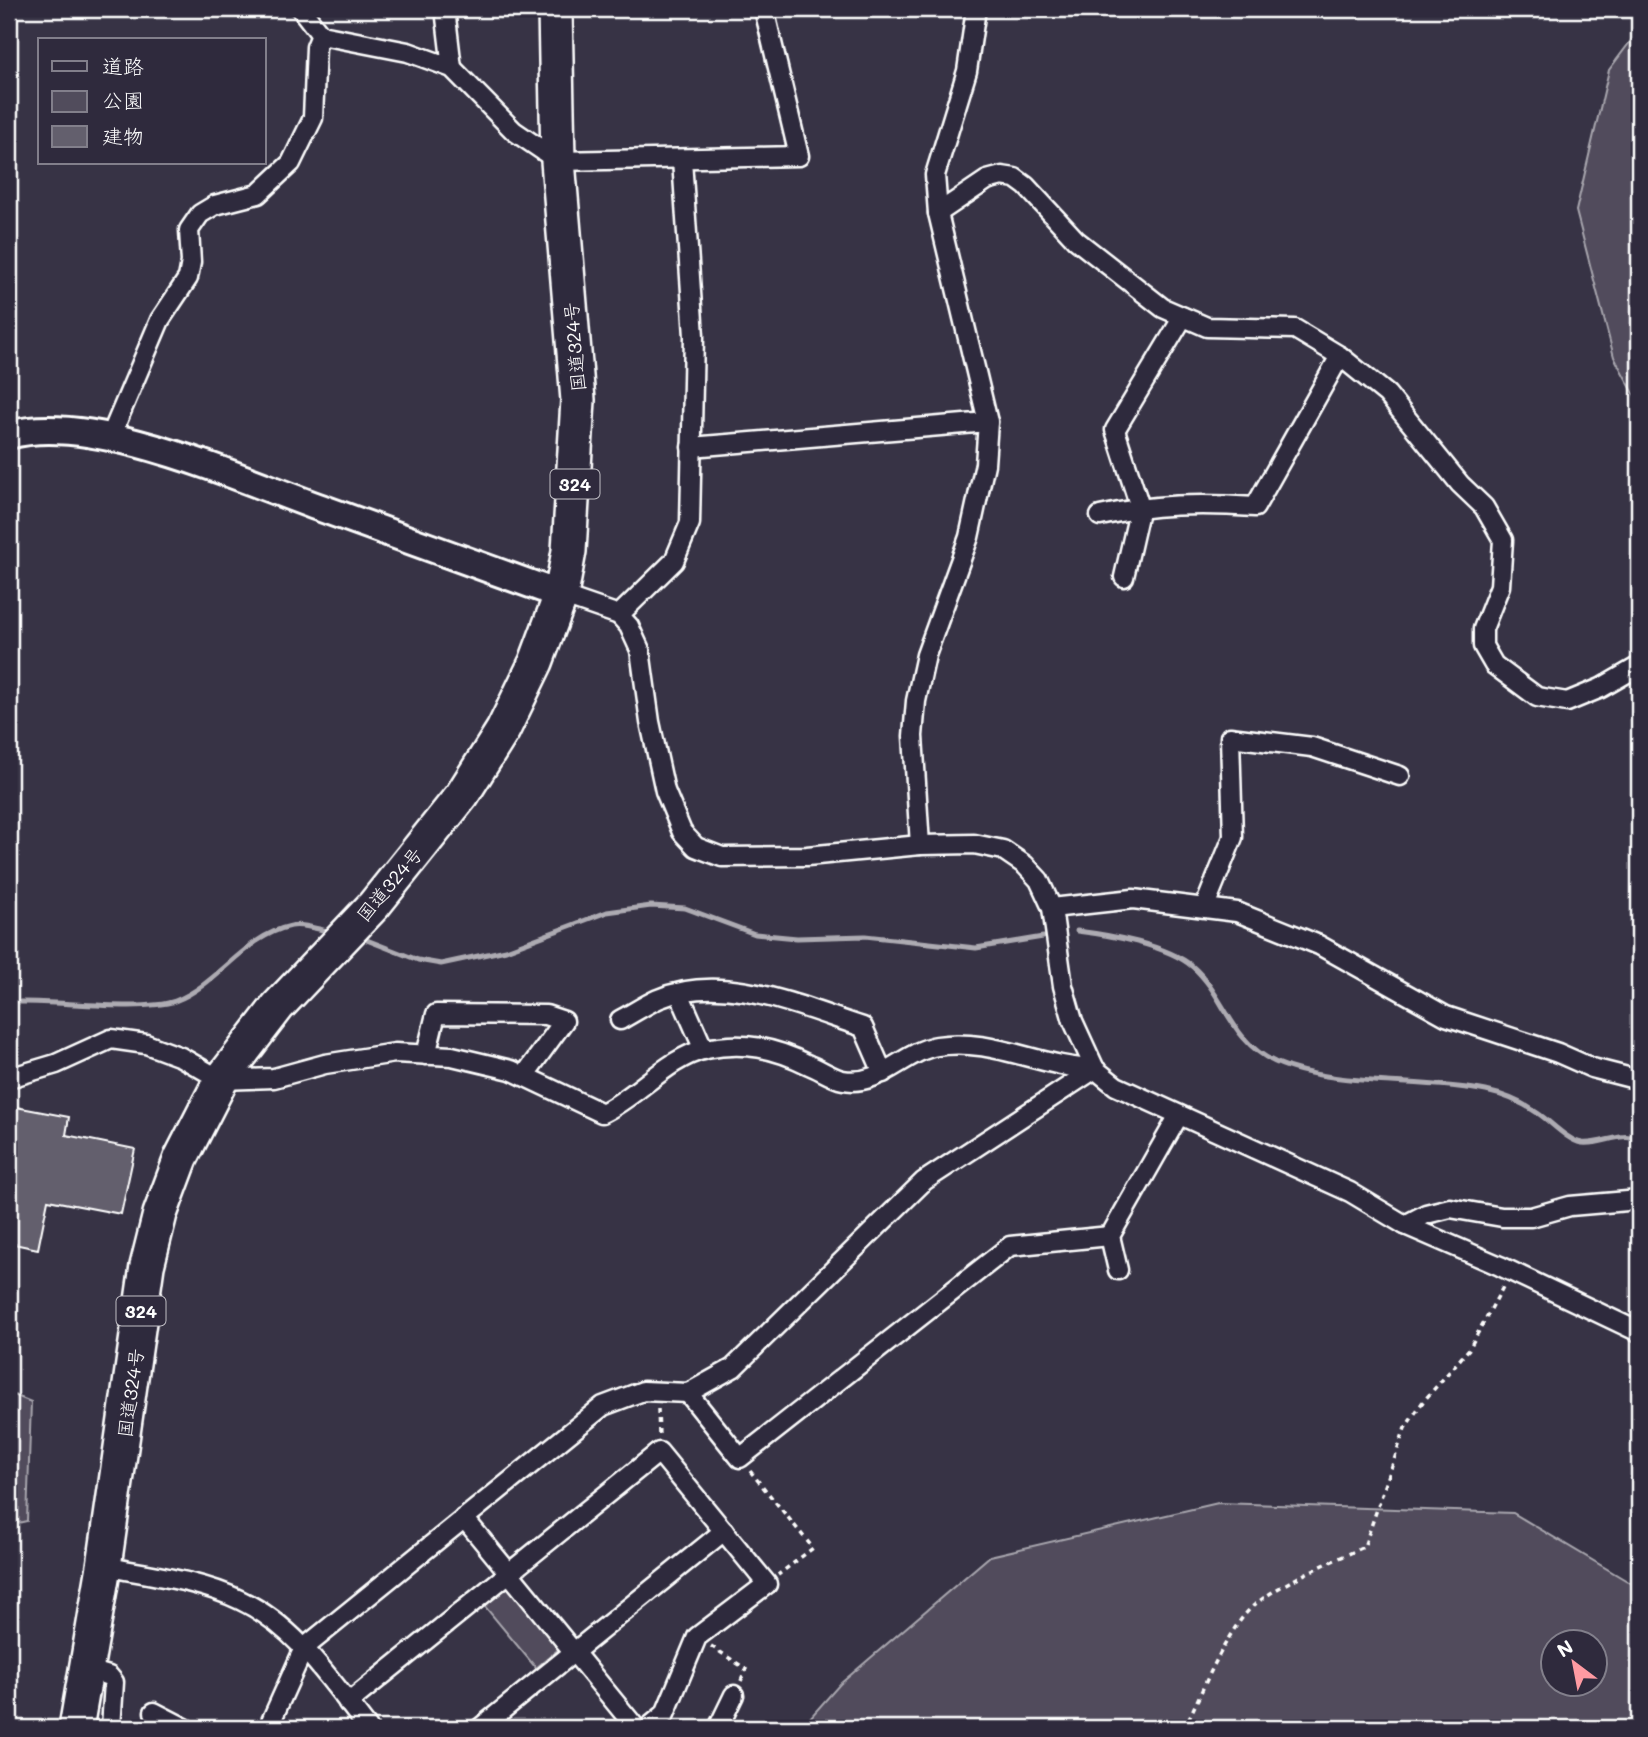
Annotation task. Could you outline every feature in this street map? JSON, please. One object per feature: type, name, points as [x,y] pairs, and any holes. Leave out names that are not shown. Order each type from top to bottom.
[{"type":"highway","name":"国道324号","points":[[76,1728],[104,1566],[147,1266],[160,1214],[181,1158],[221,1080],[278,1006],[374,905],[462,795],[503,730],[536,662],[561,594],[569,551],[578,400],[558,161],[555,9]]},
{"type":"street","points":[[302,9],[321,35],[408,52],[452,68],[514,131],[558,161],[799,156],[764,9]]},
{"type":"street","points":[[445,9],[452,68]]},
{"type":"street","points":[[920,845],[913,736],[916,701],[926,655],[969,537],[985,464],[988,422],[938,213],[935,175],[967,71],[976,9]]},
{"type":"street","points":[[110,438],[160,320],[188,278],[191,262],[189,230],[194,222],[200,214],[215,205],[258,194],[291,163],[313,118],[316,47],[321,35]]},
{"type":"street","points":[[619,615],[674,561],[690,523],[694,336],[682,160]]},
{"type":"street","points":[[938,213],[987,180],[1002,176],[1014,178],[1026,186],[1076,240],[1163,308],[1207,327],[1295,330],[1340,356],[1387,394],[1460,484],[1484,507],[1503,540],[1500,586],[1483,629],[1483,646],[1494,665],[1537,697],[1567,702],[1601,688],[1639,666]]},
{"type":"street","points":[[1124,577],[1140,507],[1115,430],[1183,317]]},
{"type":"street","points":[[1100,516],[1140,507],[1199,503],[1255,507],[1340,356]]},
{"type":"street","points":[[691,447],[988,422]]},
{"type":"street","points":[[9,435],[52,430],[110,438],[179,457],[619,615],[629,626],[640,650],[650,722],[665,791],[682,832],[696,846],[722,857],[807,856],[920,845],[974,844],[1003,850],[1025,865],[1039,880],[1052,908],[1063,986],[1073,1021],[1095,1069],[1116,1086],[1350,1192],[1405,1225],[1511,1270],[1639,1332]]},
{"type":"street","points":[[1206,906],[1233,837],[1230,737],[1312,747],[1400,776]]},
{"type":"street","points":[[1052,908],[1133,899],[1206,906],[1237,912],[1319,945],[1446,1016],[1558,1053],[1592,1068],[1639,1080]]},
{"type":"street","points":[[620,1020],[659,999],[679,993],[724,989],[761,995],[863,1027],[883,1073]]},
{"type":"street","points":[[679,993],[704,1050]]},
{"type":"street","points":[[426,1055],[436,1014],[546,1015],[564,1021],[524,1076]]},
{"type":"street","points":[[9,1078],[56,1064],[111,1039],[146,1044],[181,1056],[221,1080],[274,1078],[325,1064],[395,1053],[452,1056],[524,1076],[602,1113],[678,1062],[704,1050],[745,1044],[787,1054],[843,1080],[863,1079],[883,1073],[934,1046],[965,1043],[1068,1068],[1095,1069]]},
{"type":"street","points":[[268,1728],[304,1648],[603,1406],[643,1391],[688,1392],[733,1368],[924,1181],[1095,1069]]},
{"type":"street","points":[[1118,1270],[1110,1236],[1179,1115]]},
{"type":"street","points":[[1405,1225],[1426,1214],[1450,1208],[1502,1217],[1531,1217],[1570,1206],[1639,1200]]},
{"type":"street","points":[[688,1392],[740,1458],[1010,1245],[1110,1236]]},
{"type":"street","points":[[348,1703],[659,1452],[767,1584],[697,1637],[665,1714],[648,1728]]},
{"type":"street","points":[[464,1518],[636,1728]]},
{"type":"street","points":[[480,1728],[724,1531]]},
{"type":"street","points":[[104,1566],[208,1589],[240,1600],[272,1620],[304,1648],[368,1728]]},
{"type":"street","points":[[86,1669],[109,1676],[114,1682],[111,1728]]},
{"type":"street","points":[[718,1728],[734,1695]]},
{"type":"street","points":[[154,1713],[185,1728]]},
{"type":"path","points":[[1184,1728],[1217,1660],[1256,1603],[1320,1567],[1364,1547],[1405,1429],[1422,1403],[1469,1349],[1511,1270]]},
{"type":"path","points":[[658,1392],[659,1452]]},
{"type":"path","points":[[740,1458],[813,1548],[767,1584]]},
{"type":"path","points":[[697,1637],[746,1669]]},
{"type":"green space","points":[[1639,30],[1639,403],[1614,357],[1576,211],[1609,70]]},
{"type":"green space","points":[[9,1393],[31,1402],[27,1521],[9,1525]]},
{"type":"green space","points":[[1218,1503],[1513,1513],[1639,1588],[1639,1728],[801,1728],[840,1684],[990,1556]]},
{"type":"green space","points":[[507,1583],[560,1648],[536,1668],[482,1603]]},
{"type":"building","points":[[16,1107],[69,1117],[66,1135],[135,1149],[121,1214],[48,1200],[38,1249],[9,1243],[9,1142]]},
{"type":"waterway","points":[[359,937],[418,960],[441,964],[506,950],[607,912],[651,906],[685,908],[755,934],[797,938],[865,936],[976,948],[1043,937]]},
{"type":"waterway","points":[[20,1002],[143,1006],[175,1001],[205,984],[245,950],[274,931],[295,925],[332,932]]},
{"type":"waterway","points":[[1077,931],[1138,942],[1182,959],[1204,978],[1247,1042],[1275,1062],[1323,1076],[1461,1087],[1493,1093],[1526,1106],[1577,1142],[1590,1143],[1618,1137],[1639,1139]]}]
